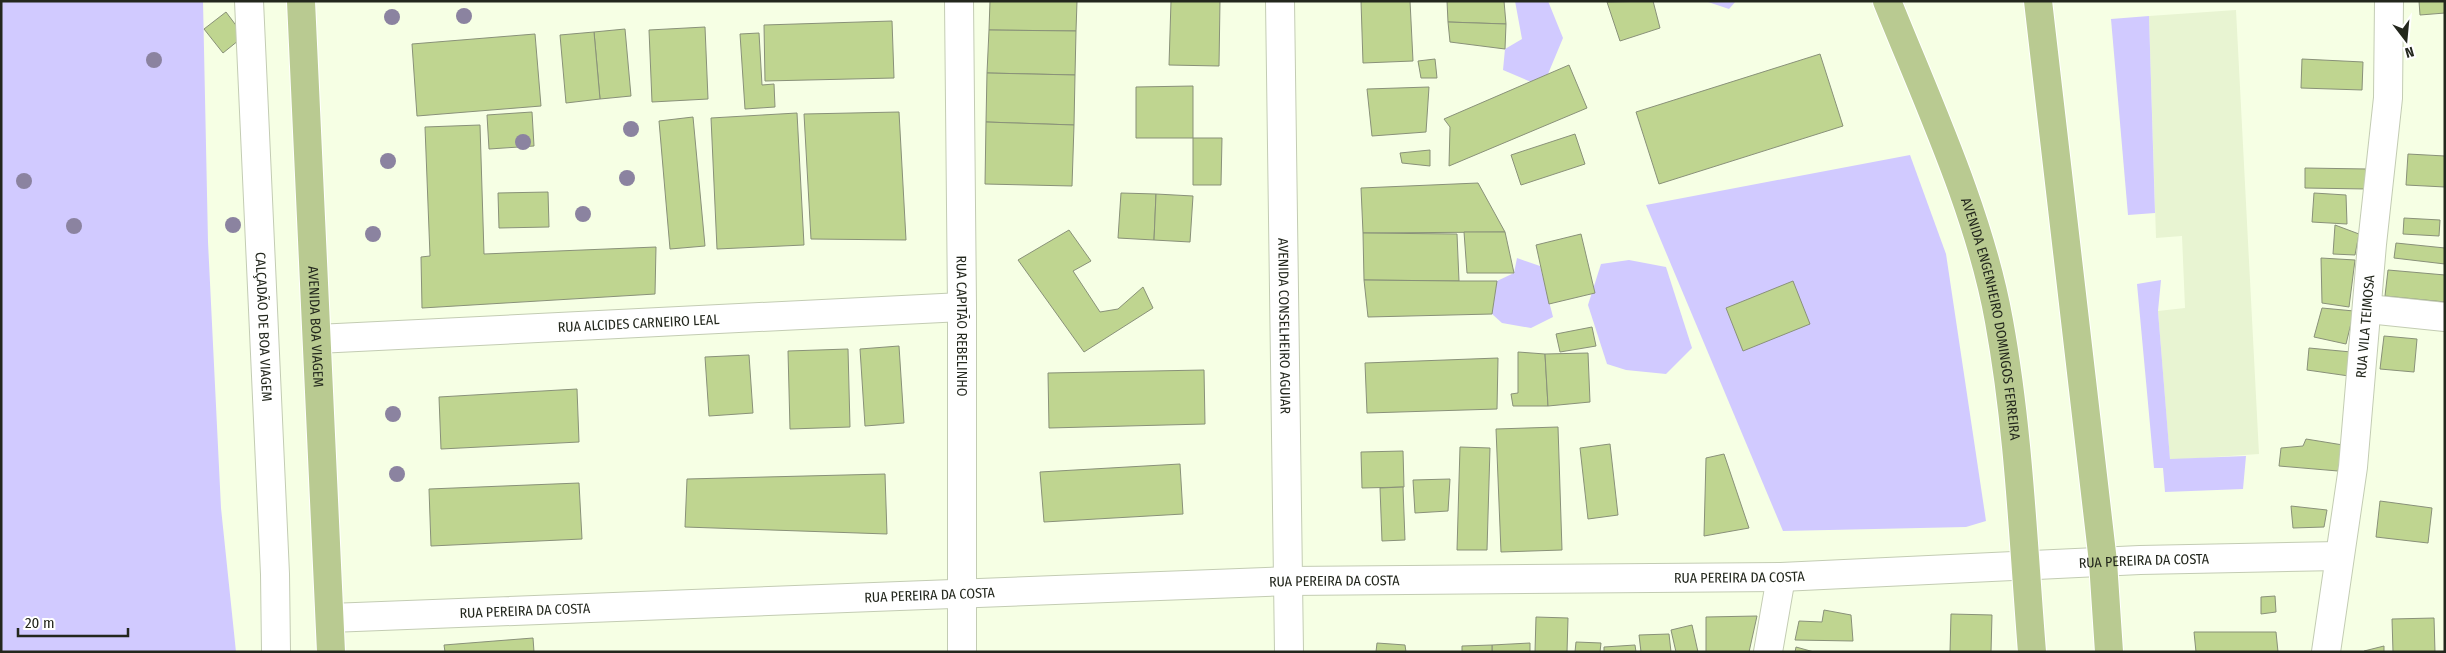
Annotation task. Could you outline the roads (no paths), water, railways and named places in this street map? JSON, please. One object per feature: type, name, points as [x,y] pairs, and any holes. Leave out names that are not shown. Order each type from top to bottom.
[{"type":"main road","name":"AVENIDA BOA VIAGEM","points":[[301,1],[331,652]]},
{"type":"main road","name":"AVENIDA ENGENHEIRO DOMINGOS FERREIRA","points":[[1888,1],[1974,224],[1999,320],[2017,446],[2032,652]]},
{"type":"main road","points":[[2038,1],[2103,562],[2109,652]]},
{"type":"street","name":"CALÇADÃO DE BOA VIAGEM","points":[[249,1],[275,574],[276,652]]},
{"type":"street","name":"RUA CAPITÃO REBELINHO","points":[[959,1],[962,306],[962,652]]},
{"type":"street","name":"AVENIDA CONSELHEIRO AGUIAR","points":[[1280,1],[1289,652]]},
{"type":"street","name":"RUA VILA TEIMOSA","points":[[2326,652],[2338,556],[2353,467],[2368,309],[2372,244],[2388,98],[2389,1]]},
{"type":"street","name":"RUA ALCIDES CARNEIRO LEAL","points":[[317,339],[962,306]]},
{"type":"street","points":[[2368,309],[2445,317]]},
{"type":"street","name":"RUA PEREIRA DA COSTA","points":[[330,618],[1289,581],[1782,577],[2103,562],[2338,556]]},
{"type":"street","points":[[1768,652],[1782,577]]}]
